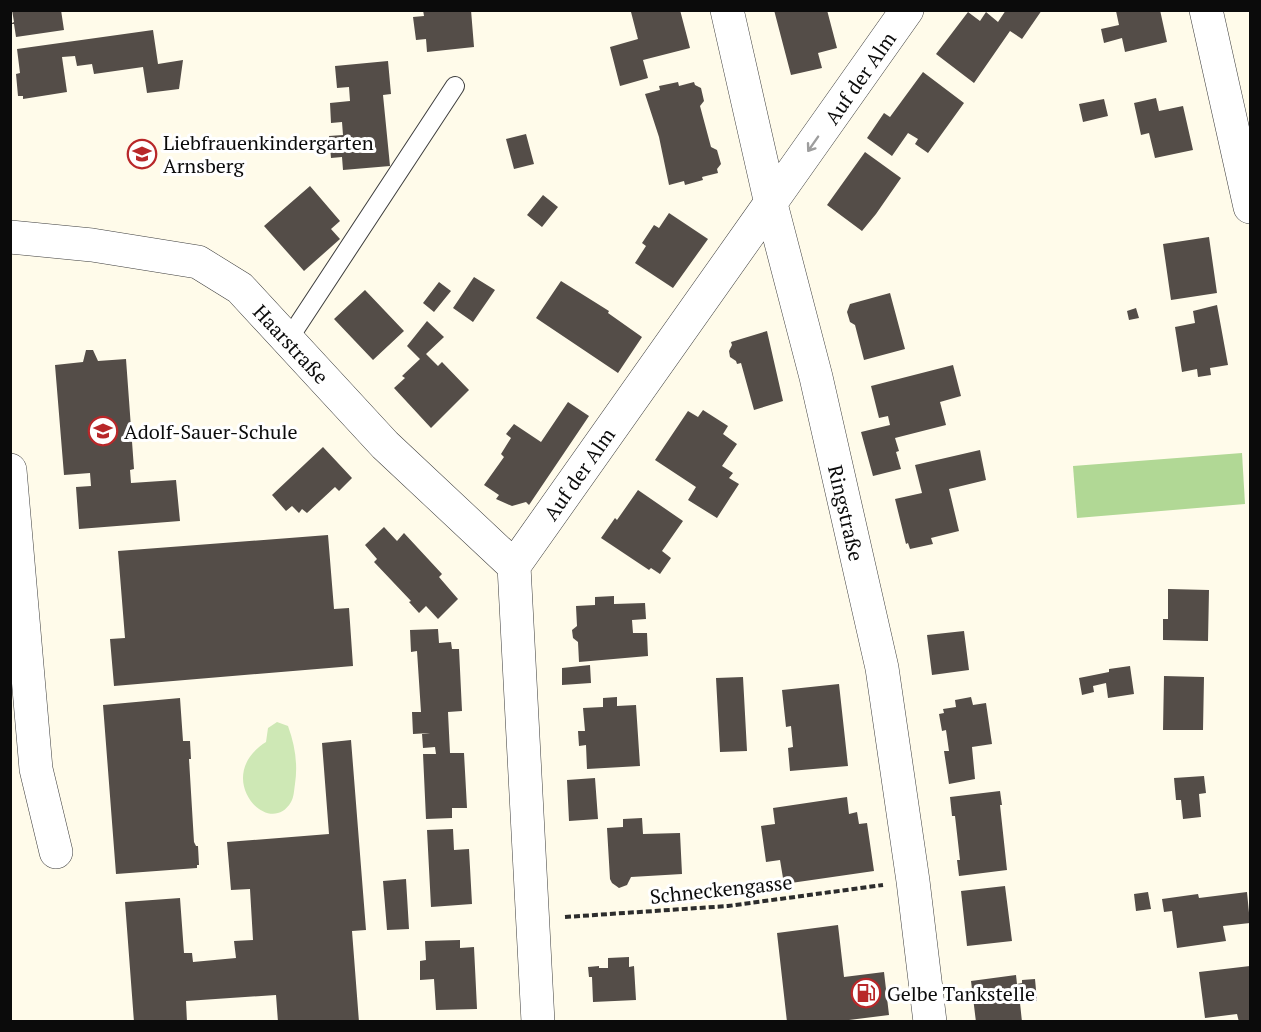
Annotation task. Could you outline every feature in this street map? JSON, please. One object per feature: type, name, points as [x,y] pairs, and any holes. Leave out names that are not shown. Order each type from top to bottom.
[{"type":"street","name":"Ringstraße","points":[[727,10],[771,204],[816,377],[882,668],[913,880],[930,1022]]},
{"type":"street","name":"Auf der Alm","points":[[514,566],[907,10]]},
{"type":"street","points":[[1206,10],[1251,207]]},
{"type":"street","name":"Haarstraße","points":[[10,237],[92,245],[198,262],[240,288],[385,445],[514,566]]},
{"type":"street","points":[[10,470],[36,769],[56,852]]},
{"type":"street","points":[[514,566],[538,1022]]},
{"type":"lane","points":[[288,340],[455,86]]},
{"type":"path","name":"Schneckengasse","points":[[531,919],[728,906],[913,880]]},
{"type":"green space","points":[[1242,453],[1245,504],[1077,518],[1073,466]]},
{"type":"green space","points":[[277,722],[288,726],[295,755],[296,777],[291,802],[281,812],[270,814],[259,809],[250,799],[244,786],[244,771],[250,756],[266,742],[268,728]]},
{"type":"building","points":[[12,10],[61,10],[64,30],[16,37],[14,24],[10,24],[14,22]]},
{"type":"building","points":[[423,10],[471,10],[474,47],[427,52],[426,39],[416,40],[413,17],[424,16]]},
{"type":"building","points":[[680,10],[690,48],[643,60],[648,78],[620,86],[610,47],[638,39],[631,12]]},
{"type":"building","points":[[774,10],[827,10],[837,48],[818,53],[822,68],[791,75]]},
{"type":"building","points":[[1006,10],[1042,10],[1022,39],[1010,31],[974,83],[936,54],[968,12],[980,21],[986,12],[998,22]]},
{"type":"building","points":[[1160,10],[1167,42],[1125,52],[1122,38],[1104,43],[1101,29],[1119,25],[1116,11]]},
{"type":"building","points":[[153,30],[158,64],[183,60],[179,89],[147,93],[143,67],[94,74],[92,64],[77,66],[75,56],[62,57],[67,92],[23,99],[23,96],[18,96],[16,74],[20,73],[17,49]]},
{"type":"building","points":[[388,61],[391,94],[383,95],[390,166],[343,170],[342,157],[331,158],[329,136],[343,135],[342,122],[331,123],[330,103],[350,101],[349,87],[337,88],[335,66]]},
{"type":"building","points":[[923,72],[964,103],[928,153],[915,144],[918,139],[908,133],[892,156],[867,138],[884,113],[890,117]]},
{"type":"building","points":[[678,82],[679,86],[694,82],[701,88],[704,101],[700,106],[711,147],[717,150],[721,164],[717,169],[718,173],[702,177],[703,180],[685,185],[684,181],[669,185],[659,137],[645,94],[660,90],[659,86]]},
{"type":"building","points":[[1156,98],[1159,111],[1183,106],[1193,150],[1155,158],[1149,133],[1141,135],[1134,103]]},
{"type":"building","points":[[1104,99],[1108,116],[1083,122],[1079,104]]},
{"type":"building","points":[[526,134],[534,164],[514,169],[506,139]]},
{"type":"building","points":[[865,152],[901,178],[862,231],[827,205]]},
{"type":"building","points":[[310,186],[340,221],[331,229],[340,239],[304,271],[264,226]]},
{"type":"building","points":[[543,195],[558,207],[542,227],[527,215]]},
{"type":"building","points":[[669,213],[708,239],[673,288],[635,263],[646,246],[642,243],[654,225],[659,228]]},
{"type":"building","points":[[1209,237],[1217,293],[1171,300],[1163,244]]},
{"type":"building","points":[[474,277],[495,290],[473,322],[453,308]]},
{"type":"building","points":[[561,281],[609,311],[608,313],[642,337],[618,373],[536,318]]},
{"type":"building","points":[[439,282],[451,291],[434,312],[423,303]]},
{"type":"building","points":[[365,290],[404,331],[373,360],[334,319]]},
{"type":"building","points":[[890,293],[905,349],[864,360],[855,325],[850,322],[847,312],[850,304]]},
{"type":"building","points":[[1217,305],[1228,365],[1210,368],[1211,375],[1198,377],[1197,369],[1182,372],[1175,327],[1195,323],[1193,311]]},
{"type":"building","points":[[1136,308],[1139,318],[1129,320],[1127,311]]},
{"type":"building","points":[[427,321],[444,337],[426,354],[438,366],[442,362],[469,390],[431,428],[394,388],[405,378],[402,376],[420,359],[407,346]]},
{"type":"building","points":[[767,331],[783,401],[754,410],[741,363],[737,364],[730,357],[729,351],[731,342]]},
{"type":"building","points":[[86,350],[93,350],[98,361],[126,359],[134,469],[130,470],[131,483],[176,480],[180,521],[79,529],[76,487],[91,486],[90,473],[64,475],[55,365],[83,362]]},
{"type":"building","points":[[953,365],[961,396],[940,402],[946,425],[895,438],[901,469],[873,476],[861,432],[890,425],[888,416],[879,418],[871,386]]},
{"type":"building","points":[[568,402],[589,416],[529,505],[526,502],[512,506],[496,499],[499,495],[484,485],[504,457],[501,454],[511,438],[506,434],[514,424],[541,442]]},
{"type":"building","points":[[703,410],[728,426],[723,434],[737,444],[722,466],[733,473],[729,478],[739,484],[717,518],[688,500],[696,487],[655,460],[688,411],[698,417]]},
{"type":"building","points":[[323,447],[352,478],[339,491],[335,487],[307,513],[302,509],[299,513],[292,506],[286,511],[272,495]]},
{"type":"building","points":[[980,450],[986,480],[949,489],[959,531],[931,538],[933,544],[910,549],[908,543],[906,544],[895,499],[922,493],[915,465]]},
{"type":"building","points":[[638,490],[683,521],[662,551],[671,558],[660,574],[651,568],[649,570],[601,538]]},
{"type":"building","points":[[384,527],[397,541],[404,533],[442,574],[439,577],[458,599],[438,619],[426,606],[419,613],[409,602],[411,601],[374,562],[377,559],[365,545]]},
{"type":"building","points":[[328,535],[334,609],[349,608],[353,666],[114,686],[110,639],[125,638],[118,551]]},
{"type":"building","points":[[1168,589],[1209,590],[1208,641],[1163,640],[1163,619],[1168,619]]},
{"type":"building","points":[[614,596],[614,604],[645,603],[646,619],[632,620],[633,633],[647,633],[648,656],[579,662],[578,642],[573,638],[572,630],[577,626],[576,606],[595,605],[595,597]]},
{"type":"building","points":[[438,629],[439,643],[451,642],[452,649],[459,649],[462,711],[448,712],[450,753],[464,753],[467,808],[452,808],[452,818],[426,819],[423,754],[436,754],[435,747],[423,748],[422,734],[430,733],[413,734],[412,712],[421,712],[417,651],[411,652],[410,630]]},
{"type":"building","points":[[964,631],[969,670],[932,675],[927,635]]},
{"type":"building","points":[[590,665],[591,683],[562,685],[562,668]]},
{"type":"building","points":[[1130,666],[1134,694],[1108,698],[1106,683],[1093,686],[1094,692],[1082,695],[1079,678],[1109,672],[1109,669]]},
{"type":"building","points":[[1164,676],[1204,677],[1203,730],[1163,730]]},
{"type":"building","points":[[743,677],[747,751],[720,752],[716,678]]},
{"type":"building","points":[[839,684],[848,766],[790,771],[788,748],[793,747],[791,726],[786,727],[782,690]]},
{"type":"building","points":[[617,697],[617,706],[636,705],[640,766],[587,769],[586,745],[579,746],[578,731],[585,731],[583,708],[603,707],[603,698]]},
{"type":"building","points":[[971,697],[973,705],[986,703],[992,744],[972,747],[975,779],[949,784],[944,751],[949,751],[946,730],[942,731],[939,714],[944,713],[943,709],[956,707],[955,700]]},
{"type":"building","points":[[180,698],[183,741],[190,741],[194,842],[198,846],[199,865],[197,868],[116,874],[103,705]]},
{"type":"building","points":[[351,740],[366,930],[352,931],[359,1022],[278,1022],[276,995],[186,1001],[187,1022],[134,1022],[125,902],[180,898],[184,953],[192,953],[193,962],[236,958],[234,941],[253,940],[250,889],[231,890],[227,842],[329,834],[322,743]]},
{"type":"building","points":[[1204,776],[1206,793],[1199,794],[1201,817],[1183,819],[1181,800],[1176,800],[1174,778]]},
{"type":"building","points":[[595,778],[598,819],[569,821],[567,780]]},
{"type":"building","points":[[1000,791],[1007,870],[959,876],[957,860],[960,860],[955,816],[952,816],[950,797]]},
{"type":"building","points":[[847,797],[849,814],[857,812],[859,824],[867,823],[874,871],[784,884],[780,860],[766,862],[761,826],[775,824],[773,808]]},
{"type":"building","points":[[642,818],[643,834],[680,833],[682,874],[631,877],[627,885],[619,888],[610,879],[607,828],[623,827],[623,819]]},
{"type":"building","points":[[453,829],[454,850],[469,849],[472,904],[431,907],[427,830]]},
{"type":"building","points":[[406,879],[409,929],[387,930],[383,881]]},
{"type":"building","points":[[1005,886],[1012,941],[967,946],[961,891]]},
{"type":"building","points":[[1148,892],[1151,909],[1136,911],[1134,894]]},
{"type":"building","points":[[1247,892],[1250,923],[1223,926],[1226,941],[1177,948],[1172,911],[1164,912],[1162,899],[1198,894],[1199,898]]},
{"type":"building","points":[[838,925],[844,977],[884,972],[889,1015],[849,1020],[849,1022],[787,1022],[777,933]]},
{"type":"building","points":[[460,940],[460,948],[474,947],[477,1009],[436,1010],[434,979],[420,980],[420,961],[426,960],[425,941]]},
{"type":"building","points":[[629,957],[629,967],[634,966],[636,1000],[593,1002],[592,977],[589,977],[588,967],[608,968],[608,958]]},
{"type":"building","points":[[1250,966],[1250,1022],[1239,1022],[1237,1014],[1205,1018],[1199,972]]},
{"type":"building","points":[[1016,975],[1017,984],[1022,983],[1022,980],[1035,979],[1037,1001],[1020,1003],[1022,1022],[976,1022],[971,981]]},
{"type":"place","name":"Liebfrauenkindergarten Arnsberg","points":[[142,154]]},
{"type":"place","name":"Adolf-Sauer-Schule","points":[[103,431]]},
{"type":"place","name":"Gelbe Tankstelle","points":[[866,993]]}]
